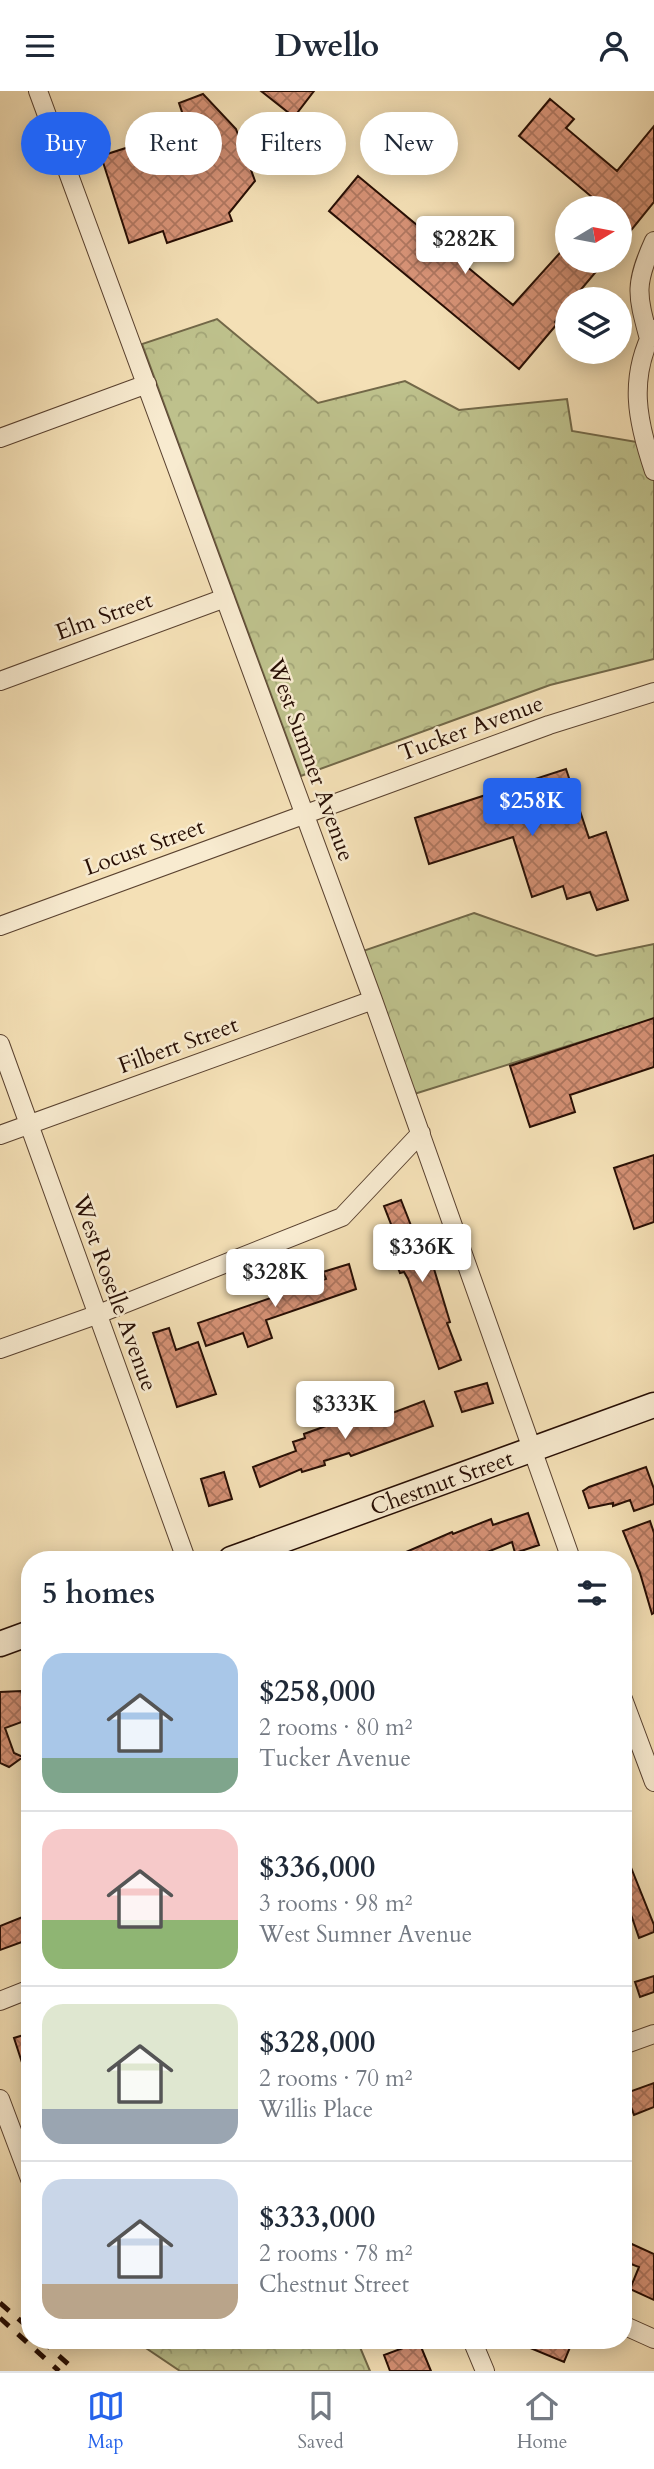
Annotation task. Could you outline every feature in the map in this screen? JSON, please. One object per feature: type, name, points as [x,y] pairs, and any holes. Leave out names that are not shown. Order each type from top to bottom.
[{"type":"street","name":"West Sumner Avenue","points":[[38,91],[373,1000],[530,1450],[568,1551]]},
{"type":"street","points":[[654,241],[644,264],[637,295],[651,334],[637,395],[639,426],[654,471]]},
{"type":"street","points":[[0,438],[147,384]]},
{"type":"street","name":"Elm Street","points":[[0,681],[225,598]]},
{"type":"street","name":"Tucker Avenue","points":[[305,814],[549,725],[654,692]]},
{"type":"street","name":"Locust Street","points":[[0,926],[305,814]]},
{"type":"street","name":"Filbert Street","points":[[0,1135],[373,1000]]},
{"type":"street","name":"West Roselle Avenue","points":[[0,1044],[183,1551]]},
{"type":"street","points":[[0,1349],[96,1315],[342,1217],[421,1133]]},
{"type":"street","name":"Chestnut Street","points":[[252,1551],[654,1405]]},
{"type":"street","points":[[0,1644],[21,1636]]},
{"type":"street","points":[[632,1723],[654,1782]]},
{"type":"street","points":[[0,2001],[21,1993]]},
{"type":"street","points":[[632,2042],[654,2034]]},
{"type":"street","points":[[0,2099],[21,2155]]},
{"type":"street","points":[[632,2329],[654,2339]]},
{"type":"street","points":[[476,2349],[485,2371]]},
{"type":"green space","points":[[217,319],[318,403],[405,381],[459,410],[567,399],[572,431],[654,445],[654,659],[550,685],[301,776],[142,344]]},
{"type":"green space","points":[[474,913],[596,956],[654,944],[654,1019],[411,1095],[357,953]]},
{"type":"green space","points":[[147,2349],[361,2349],[370,2371],[180,2371]]},
{"type":"building","points":[[261,91],[314,91],[298,112],[288,112]]},
{"type":"building","points":[[203,94],[220,112],[182,112],[179,103]]},
{"type":"building","points":[[550,99],[574,119],[566,128],[617,171],[654,126],[654,202],[632,229],[632,196],[591,196],[519,136]]},
{"type":"building","points":[[222,114],[236,129],[236,175],[253,175],[255,181],[229,213],[232,221],[167,243],[163,231],[129,243],[107,175],[111,175],[111,153],[125,148],[125,175],[222,175]]},
{"type":"building","points":[[358,176],[513,305],[555,258],[555,273],[595,273],[583,287],[555,287],[555,326],[519,369],[329,211]]},
{"type":"building","points":[[566,769],[589,838],[606,832],[628,900],[597,910],[590,892],[567,899],[563,886],[532,897],[513,837],[429,864],[415,818]]},
{"type":"building","points":[[654,1018],[654,1067],[570,1095],[575,1112],[530,1127],[510,1066]]},
{"type":"building","points":[[654,1155],[654,1222],[634,1229],[614,1168]]},
{"type":"building","points":[[401,1200],[421,1251],[428,1249],[450,1322],[447,1323],[461,1360],[439,1369],[408,1279],[404,1272],[400,1273],[385,1236],[394,1232],[384,1206]]},
{"type":"building","points":[[349,1264],[356,1289],[266,1320],[272,1338],[248,1347],[243,1333],[206,1346],[198,1323],[326,1279],[323,1272]]},
{"type":"building","points":[[169,1328],[176,1350],[198,1342],[216,1394],[177,1407],[153,1333]]},
{"type":"building","points":[[487,1383],[493,1403],[462,1412],[455,1392]]},
{"type":"building","points":[[424,1401],[433,1426],[351,1456],[349,1453],[324,1461],[325,1465],[302,1472],[301,1469],[260,1487],[253,1467],[296,1451],[293,1442],[305,1438],[304,1434],[367,1411],[371,1421]]},
{"type":"building","points":[[646,1467],[654,1489],[654,1504],[634,1511],[630,1500],[613,1506],[613,1503],[589,1508],[583,1491]]},
{"type":"building","points":[[224,1472],[232,1499],[209,1506],[201,1479]]},
{"type":"building","points":[[528,1513],[539,1545],[521,1551],[514,1551],[512,1542],[490,1551],[408,1551],[491,1519],[493,1525]]},
{"type":"building","points":[[650,1521],[654,1533],[652,1614],[640,1573],[623,1531]]},
{"type":"building","points":[[21,1691],[21,1722],[5,1728],[14,1753],[21,1758],[9,1767],[0,1763],[0,1692]]},
{"type":"building","points":[[632,1870],[654,1925],[654,1932],[639,1938],[632,1917]]},
{"type":"building","points":[[21,1918],[21,1942],[0,1950],[0,1926]]},
{"type":"building","points":[[654,1976],[654,1992],[640,1997],[635,1982]]},
{"type":"building","points":[[21,2036],[21,2060],[14,2038]]},
{"type":"building","points":[[654,2083],[654,2107],[634,2115],[632,2091]]},
{"type":"building","points":[[632,2244],[654,2254],[654,2300],[632,2290],[639,2267],[632,2264]]},
{"type":"building","points":[[400,2349],[422,2349],[431,2371],[390,2371],[384,2355]]},
{"type":"building","points":[[533,2349],[569,2349],[564,2362]]},
{"type":"railway","points":[[0,2303],[21,2321]]},
{"type":"railway","points":[[0,2318],[21,2337]]},
{"type":"railway","points":[[35,2349],[59,2371]]},
{"type":"railway","points":[[51,2349],[76,2371]]}]
